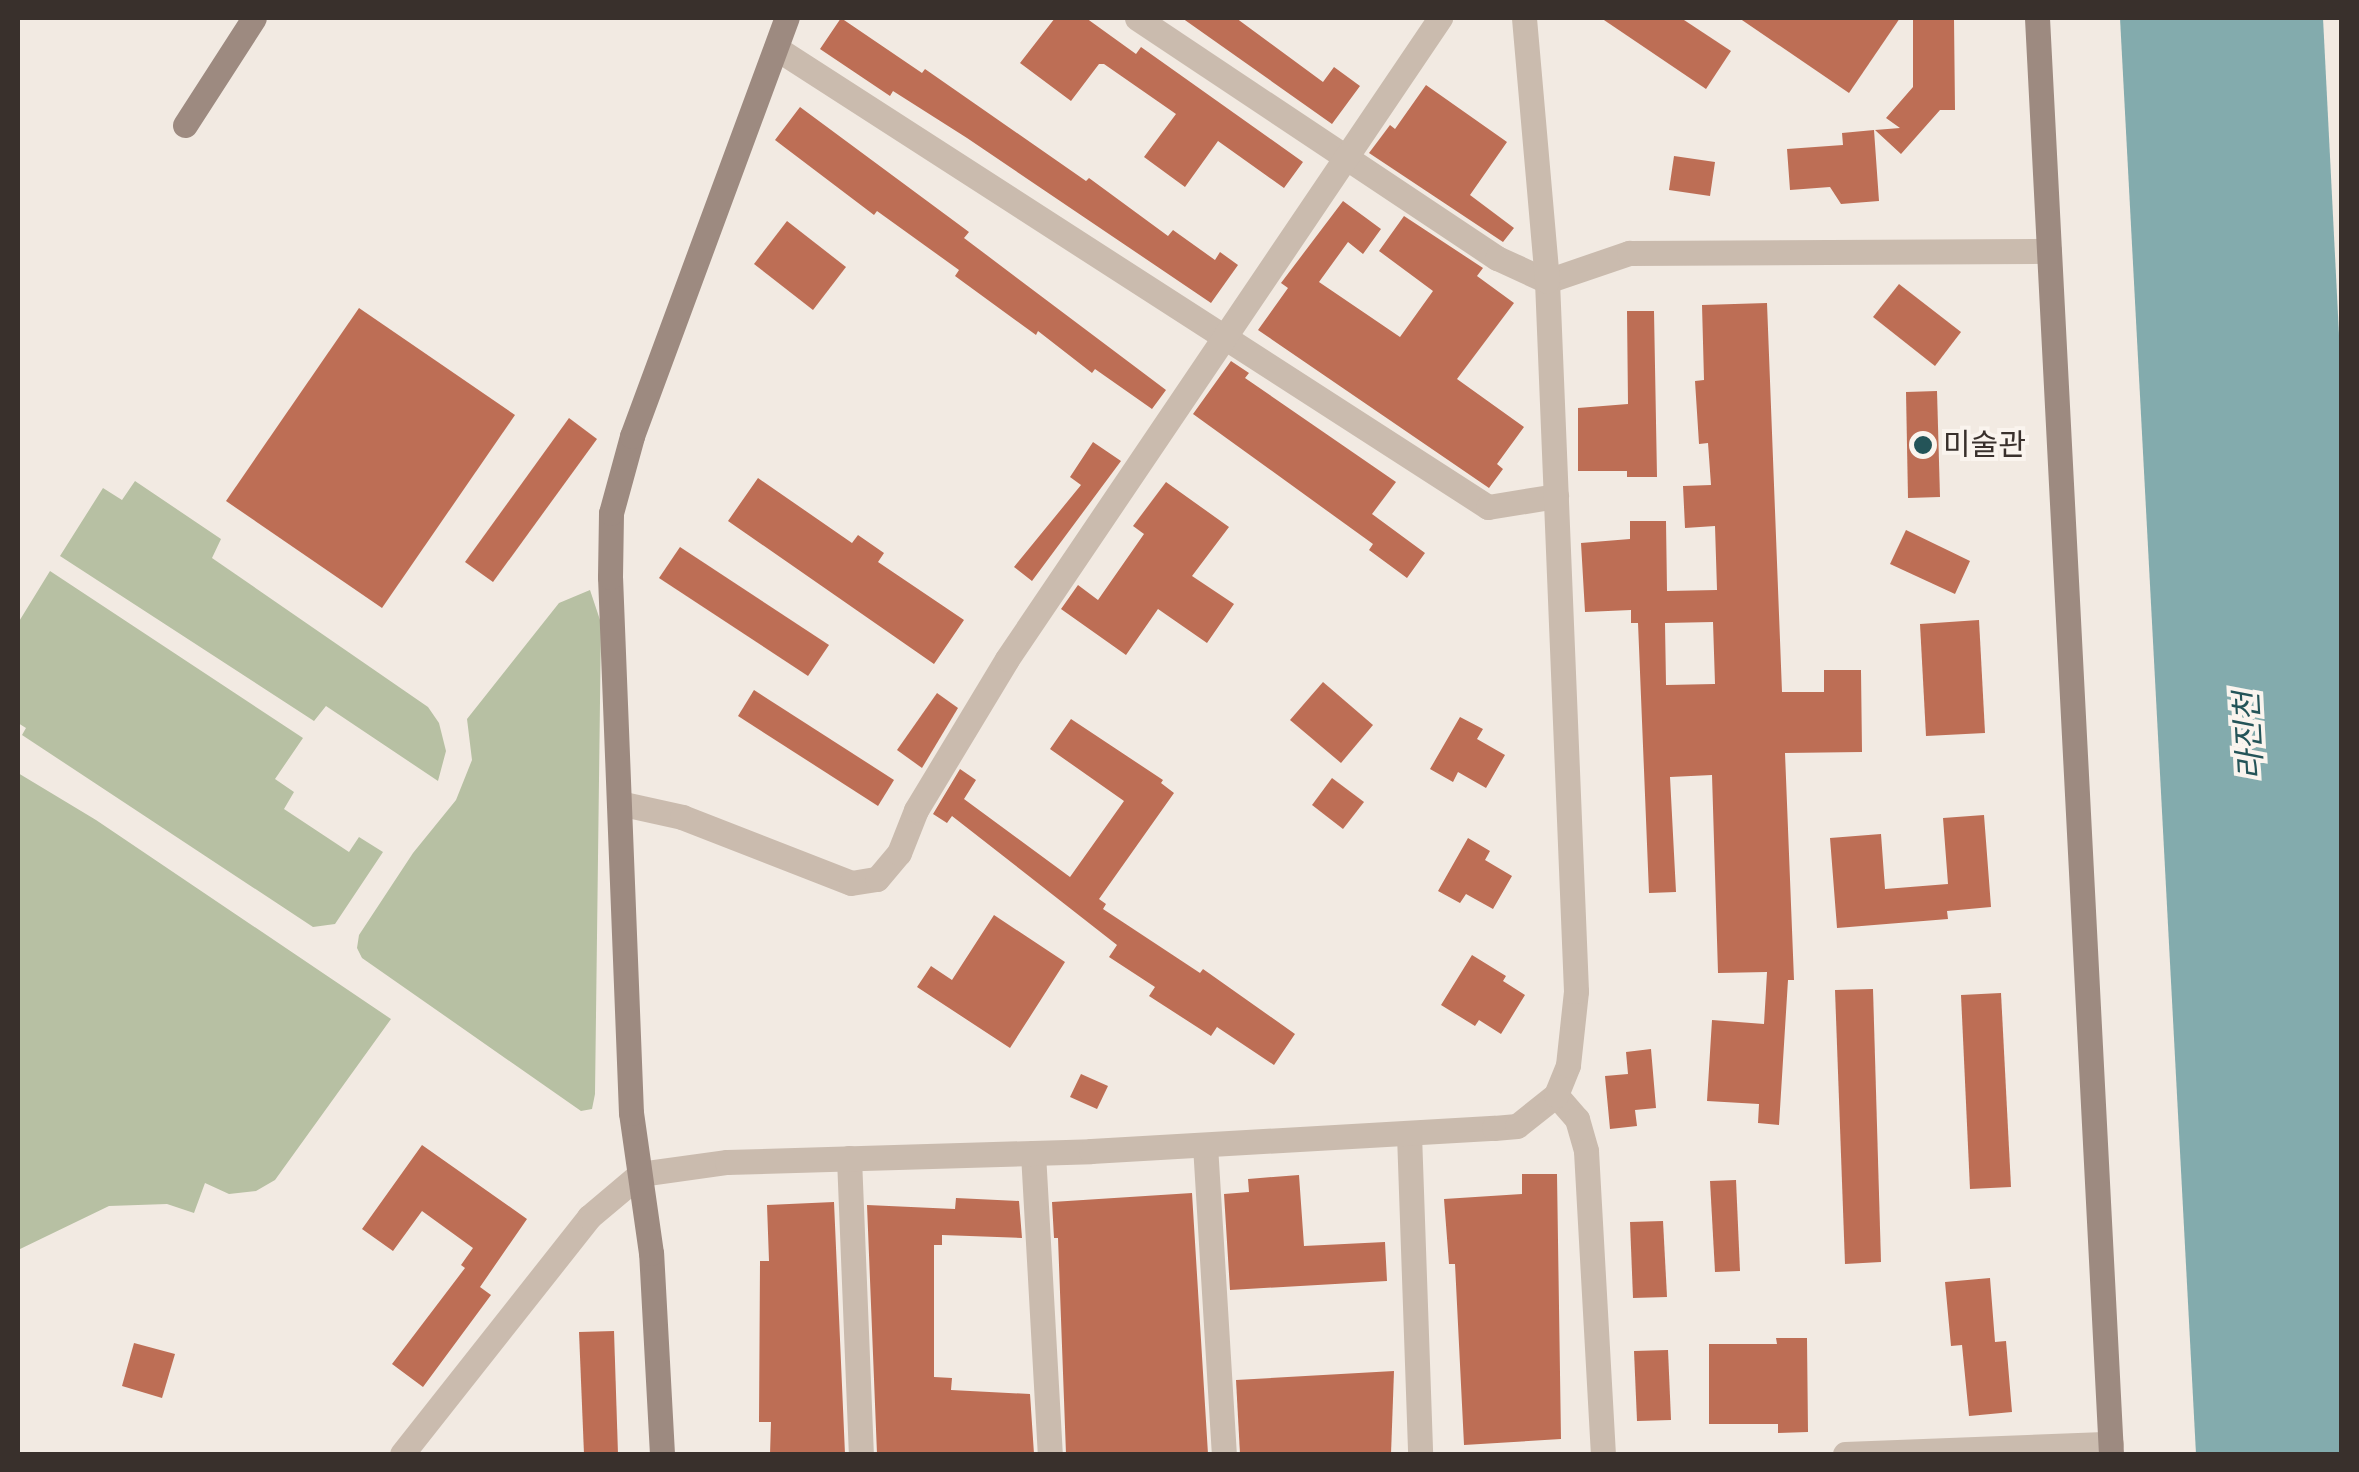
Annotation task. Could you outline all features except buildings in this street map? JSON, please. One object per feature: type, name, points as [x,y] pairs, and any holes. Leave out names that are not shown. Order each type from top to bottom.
[{"type":"street","points":[[185,125],[254,18]]},
{"type":"street","points":[[662,1454],[651,1253],[632,1113],[611,513],[632,436],[788,18]]},
{"type":"street","points":[[1138,18],[1498,258],[1547,282],[1628,253],[2049,251]]},
{"type":"street","points":[[619,803],[682,817],[851,883],[876,879],[900,853],[916,810],[1006,659],[1440,18]]},
{"type":"street","points":[[402,1454],[589,1217],[640,1174],[726,1162],[1033,1153],[1517,1126],[1556,1094],[1568,1065],[1576,990],[1547,282],[1524,18]]},
{"type":"street","points":[[1845,1454],[2111,1449],[2037,18]]},
{"type":"street","points":[[776,48],[1488,507],[1556,496]]},
{"type":"street","points":[[1556,1094],[1577,1119],[1586,1151],[1603,1454]]},
{"type":"street","points":[[1409,1134],[1420,1454]]},
{"type":"street","points":[[1204,1145],[1224,1454]]},
{"type":"street","points":[[1033,1153],[1050,1454]]},
{"type":"street","points":[[849,1158],[860,1454]]},
{"type":"green space","points":[[135,481],[221,539],[212,558],[428,707],[439,723],[446,751],[438,781],[326,706],[314,721],[60,556],[103,488],[122,500]]},
{"type":"green space","points":[[50,571],[303,738],[275,779],[294,792],[284,809],[349,852],[359,837],[383,852],[335,924],[313,927],[22,735],[26,728],[18,723],[18,623]]},
{"type":"green space","points":[[590,590],[601,623],[595,1094],[592,1109],[581,1111],[362,958],[357,948],[359,935],[413,853],[456,800],[472,760],[467,719],[559,603]]},
{"type":"green space","points":[[18,773],[96,820],[391,1019],[275,1180],[256,1191],[229,1194],[205,1183],[194,1213],[167,1204],[109,1206],[18,1250]]},
{"type":"water","name":"라진천","points":[[2120,18],[2323,18],[2342,394],[2341,1454],[2196,1454]]},
{"type":"place","name":"미술관","points":[[1923,445]]}]
